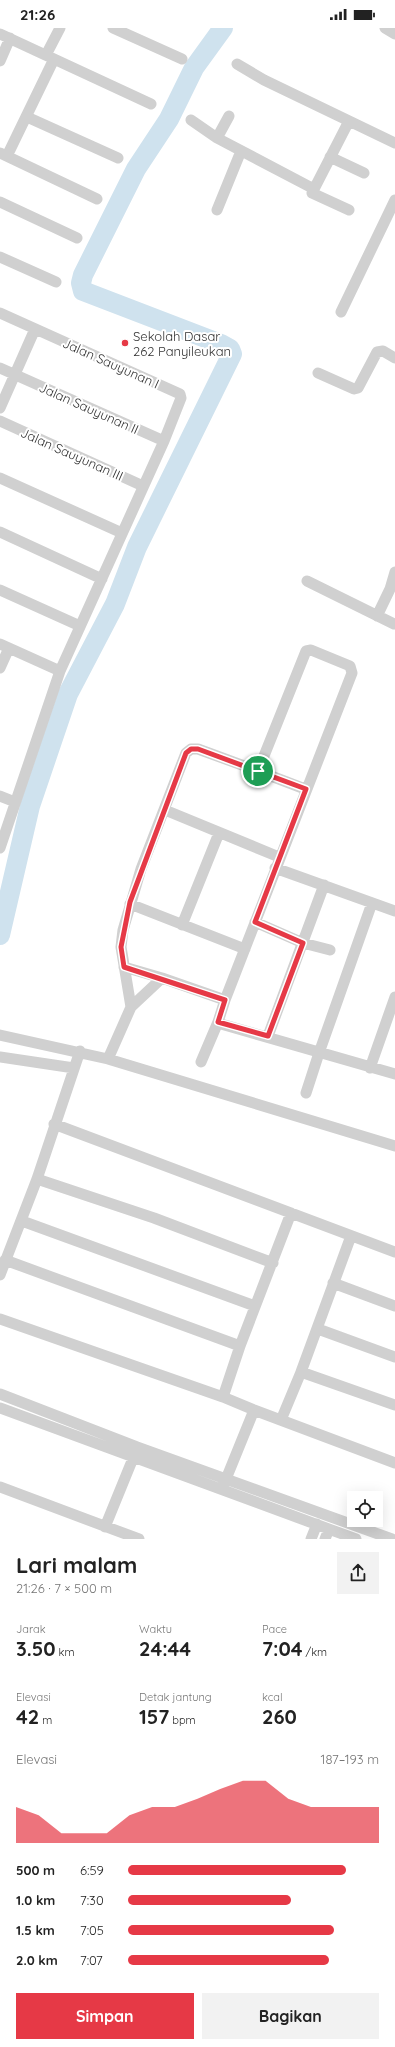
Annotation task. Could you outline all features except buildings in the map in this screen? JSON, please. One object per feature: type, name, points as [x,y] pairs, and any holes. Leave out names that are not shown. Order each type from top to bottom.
[{"type":"street","points":[[60,28],[27,117],[4,154],[98,199]]},
{"type":"street","points":[[113,28],[182,59]]},
{"type":"street","points":[[385,28],[395,34]]},
{"type":"street","points":[[0,61],[4,34],[151,104]]},
{"type":"street","points":[[237,64],[264,80],[395,143]]},
{"type":"street","points":[[217,138],[229,116]]},
{"type":"street","points":[[27,117],[118,158]]},
{"type":"street","points":[[190,120],[217,138],[314,189]]},
{"type":"street","points":[[349,120],[314,189],[314,195],[349,210]]},
{"type":"street","points":[[217,210],[241,151]]},
{"type":"street","points":[[330,157],[364,173]]},
{"type":"street","points":[[341,312],[395,200]]},
{"type":"street","points":[[0,202],[77,238]]},
{"type":"street","points":[[0,257],[56,282]]},
{"type":"street","points":[[0,313],[35,329],[0,408]]},
{"type":"street","name":"Jalan Sauyunan I","points":[[35,329],[180,394],[181,403],[164,441]]},
{"type":"street","points":[[318,373],[354,389],[358,388],[377,352],[383,351],[395,358]]},
{"type":"street","name":"Jalan Sauyunan II","points":[[0,368],[164,441]]},
{"type":"street","name":"Jalan Sauyunan III","points":[[0,421],[143,486]]},
{"type":"street","points":[[0,848],[60,670],[164,441]]},
{"type":"street","points":[[0,478],[122,533]]},
{"type":"street","points":[[0,532],[102,578]]},
{"type":"street","points":[[377,616],[390,589],[395,572]]},
{"type":"street","points":[[307,581],[394,624]]},
{"type":"street","points":[[0,590],[80,626]]},
{"type":"street","points":[[0,668],[5,646],[60,670]]},
{"type":"street","points":[[201,1062],[218,1022],[279,857],[352,672],[350,666],[311,650],[306,651],[258,771]]},
{"type":"street","points":[[131,1007],[121,947],[130,904],[141,868],[186,753],[191,749],[198,749],[306,789]]},
{"type":"street","points":[[0,796],[15,802]]},
{"type":"street","points":[[164,810],[279,857]]},
{"type":"street","points":[[182,925],[218,833]]},
{"type":"street","points":[[276,868],[395,911]]},
{"type":"street","points":[[268,1036],[324,886]]},
{"type":"street","points":[[306,1093],[372,903]]},
{"type":"street","points":[[130,904],[245,949]]},
{"type":"street","points":[[255,922],[303,943],[330,950]]},
{"type":"street","points":[[124,967],[162,978],[225,1000]]},
{"type":"street","points":[[108,1059],[131,1007],[162,978]]},
{"type":"street","points":[[370,1068],[395,997]]},
{"type":"street","points":[[218,1022],[370,1068],[395,1074]]},
{"type":"street","points":[[0,1035],[80,1051],[395,1146]]},
{"type":"street","points":[[0,1276],[37,1179],[54,1124],[80,1051]]},
{"type":"street","points":[[1,1060],[74,1068]]},
{"type":"street","points":[[54,1124],[395,1252]]},
{"type":"street","points":[[37,1179],[154,1218],[272,1263]]},
{"type":"street","points":[[223,1397],[240,1346],[291,1213]]},
{"type":"street","points":[[22,1221],[255,1306]]},
{"type":"street","points":[[281,1420],[318,1329],[351,1236]]},
{"type":"street","points":[[5,1260],[240,1346]]},
{"type":"street","points":[[334,1283],[395,1306]]},
{"type":"street","points":[[0,1319],[223,1397],[254,1410],[395,1462]]},
{"type":"street","points":[[318,1329],[395,1356]]},
{"type":"street","points":[[301,1372],[395,1405]]},
{"type":"street","points":[[0,1394],[138,1446],[316,1524],[327,1534],[356,1539]]},
{"type":"street","points":[[0,1408],[133,1458],[224,1483],[392,1539]]},
{"type":"street","points":[[224,1483],[254,1410]]},
{"type":"street","points":[[105,1527],[138,1446]]},
{"type":"street","points":[[0,1487],[139,1539]]},
{"type":"street","points":[[311,1539],[316,1524]]},
{"type":"waterway","points":[[0,935],[30,806],[68,694],[115,604],[137,547],[232,354],[230,349],[221,344],[83,291],[81,283],[83,275],[136,169],[169,119],[194,68],[223,28]]},
{"type":"place","name":"Sekolah Dasar 262 Panyileukan","points":[[125,343]]},
{"type":"route","points":[[191,749],[198,749],[258,771],[306,789],[255,922],[303,943],[268,1036],[218,1022],[225,1000],[162,978],[124,967],[121,947],[123,930],[130,902],[141,868],[186,753],[191,749]]}]
